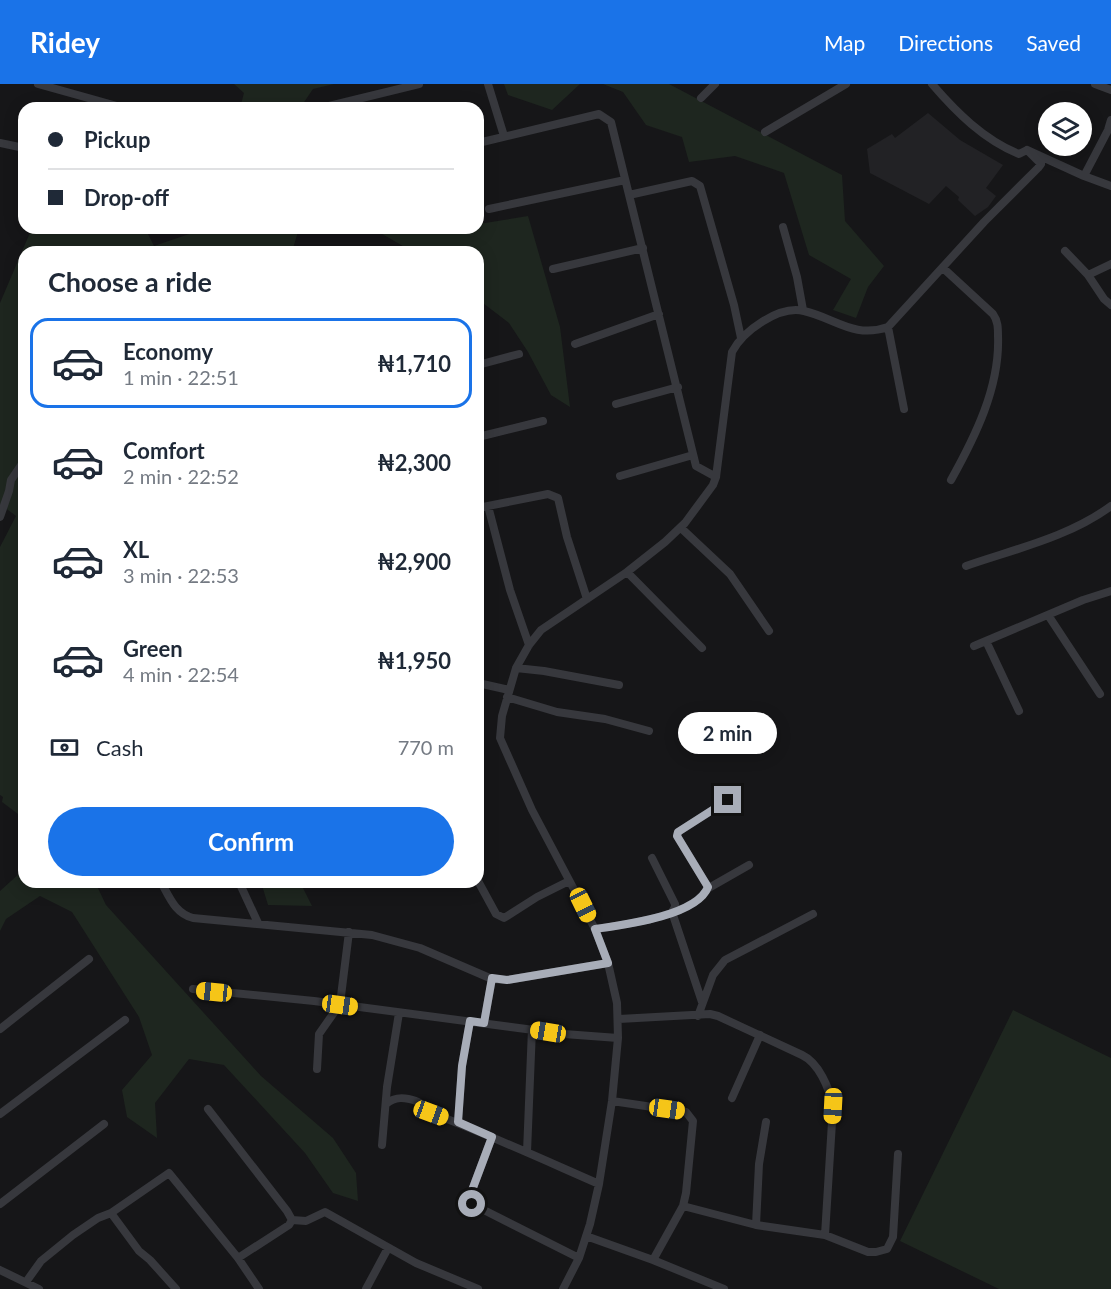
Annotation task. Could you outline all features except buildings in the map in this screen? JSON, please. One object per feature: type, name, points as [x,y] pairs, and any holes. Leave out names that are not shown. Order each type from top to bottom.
[{"type":"street","points":[[38,84],[102,102]]},
{"type":"street","points":[[346,102],[419,84]]},
{"type":"street","points":[[488,84],[504,136]]},
{"type":"street","points":[[701,98],[715,84]]},
{"type":"street","points":[[765,132],[846,84]]},
{"type":"street","points":[[932,84],[953,107],[996,143],[1019,154],[1027,150]]},
{"type":"street","points":[[1095,84],[1111,90]]},
{"type":"street","points":[[484,141],[599,114],[611,122],[696,466],[716,477]]},
{"type":"street","points":[[1083,176],[1111,120]]},
{"type":"street","points":[[0,143],[18,147]]},
{"type":"street","points":[[1027,150],[1083,176],[1111,186]]},
{"type":"street","points":[[563,1289],[579,1258],[599,1184],[612,1101],[619,1019],[608,963],[595,929],[532,810],[500,738],[502,716],[516,668],[541,630],[627,572],[681,528],[713,485],[716,477],[729,367],[732,352],[741,338],[757,325],[773,317],[803,310],[843,327],[877,331],[888,327],[984,222],[1041,165],[1027,150]]},
{"type":"street","points":[[489,209],[625,180]]},
{"type":"street","points":[[629,195],[692,181],[700,186],[734,305],[741,338]]},
{"type":"street","points":[[783,227],[797,277],[803,310]]},
{"type":"street","points":[[553,269],[643,248]]},
{"type":"street","points":[[1065,251],[1089,275],[1104,299],[1111,305]]},
{"type":"street","points":[[1089,275],[1111,264]]},
{"type":"street","points":[[943,268],[995,317],[998,340],[989,396],[970,446],[951,480]]},
{"type":"street","points":[[575,344],[659,314]]},
{"type":"street","points":[[888,327],[904,409]]},
{"type":"street","points":[[484,363],[519,354]]},
{"type":"street","points":[[616,404],[678,387]]},
{"type":"street","points":[[484,436],[543,422]]},
{"type":"street","points":[[620,476],[693,455]]},
{"type":"street","points":[[0,517],[9,491],[10,480],[18,470]]},
{"type":"street","points":[[484,507],[548,494],[558,498],[567,537],[587,599]]},
{"type":"street","points":[[488,506],[510,590],[529,645]]},
{"type":"street","points":[[966,566],[1041,541],[1080,525],[1111,506]]},
{"type":"street","points":[[681,528],[730,574],[769,631]]},
{"type":"street","points":[[627,572],[702,648]]},
{"type":"street","points":[[974,646],[1111,591]]},
{"type":"street","points":[[1048,615],[1100,694]]},
{"type":"street","points":[[986,641],[1019,711]]},
{"type":"street","points":[[516,668],[619,685]]},
{"type":"street","points":[[484,684],[557,712],[604,719],[649,730]]},
{"type":"street","points":[[707,889],[701,872],[677,836],[678,832],[728,800]]},
{"type":"street","points":[[652,858],[675,904],[672,912],[702,1002]]},
{"type":"street","points":[[595,929],[651,920],[672,912],[691,904],[707,889],[749,865]]},
{"type":"street","points":[[482,888],[496,914],[504,918],[537,897],[569,881]]},
{"type":"street","points":[[164,888],[177,910],[193,918],[372,935],[420,948],[492,978],[507,980],[608,963]]},
{"type":"street","points":[[242,888],[258,923]]},
{"type":"street","points":[[698,1017],[713,975],[725,960],[813,914]]},
{"type":"street","points":[[317,1069],[319,1034],[340,1005],[350,932]]},
{"type":"street","points":[[0,1029],[89,959]]},
{"type":"street","points":[[484,1023],[492,978]]},
{"type":"street","points":[[194,990],[340,1005],[564,1034],[618,1038]]},
{"type":"street","points":[[382,1145],[399,1013]]},
{"type":"street","points":[[619,1019],[698,1017],[710,1014],[809,1058],[831,1094],[833,1106],[825,1235]]},
{"type":"street","points":[[0,1114],[125,1020]]},
{"type":"street","points":[[458,1122],[462,1066],[470,1021]]},
{"type":"street","points":[[526,1152],[532,1029]]},
{"type":"street","points":[[732,1098],[760,1035]]},
{"type":"street","points":[[386,1104],[398,1098],[415,1100],[431,1113],[458,1122],[599,1184]]},
{"type":"street","points":[[612,1101],[686,1112],[693,1120],[683,1206],[653,1260]]},
{"type":"street","points":[[208,1109],[292,1220]]},
{"type":"street","points":[[756,1225],[759,1164],[766,1122]]},
{"type":"street","points":[[0,1204],[104,1125]]},
{"type":"street","points":[[492,1137],[471,1193],[472,1204],[579,1258]]},
{"type":"street","points":[[683,1206],[756,1225],[825,1235],[868,1252],[883,1251],[889,1247],[892,1237],[898,1154]]},
{"type":"street","points":[[26,1282],[41,1261],[73,1235],[98,1218],[111,1213],[169,1173],[238,1258],[259,1289]]},
{"type":"street","points":[[292,1220],[306,1221],[325,1212],[416,1263],[478,1289]]},
{"type":"street","points":[[111,1213],[139,1251],[176,1289]]},
{"type":"street","points":[[238,1258],[289,1225],[292,1220]]},
{"type":"street","points":[[586,1236],[724,1289]]},
{"type":"street","points":[[366,1289],[388,1248]]},
{"type":"street","points":[[0,1270],[36,1288]]},
{"type":"shaded area","points":[[234,84],[334,84],[313,89],[304,102],[242,102],[244,93]]},
{"type":"shaded area","points":[[504,84],[580,84],[552,110],[508,95]]},
{"type":"shaded area","points":[[603,84],[669,84],[842,175],[845,221],[884,266],[868,287],[856,318],[833,310],[851,279],[809,255],[784,173],[735,156],[689,162],[682,137],[646,125],[623,92]]},
{"type":"shaded area","points":[[928,113],[960,140],[1003,165],[986,188],[996,196],[988,207],[975,216],[946,186],[929,204],[870,173],[867,149],[892,134],[895,138]]},
{"type":"shaded area","points":[[528,216],[560,327],[570,407],[551,395],[509,323],[484,304],[484,246],[403,246],[382,234],[484,234],[484,223]]},
{"type":"shaded area","points":[[29,234],[148,234],[154,246],[24,246]]},
{"type":"shaded area","points":[[189,234],[297,234],[294,246],[154,246]]},
{"type":"shaded area","points":[[18,261],[18,814],[2,802],[3,797],[0,795],[0,547],[16,516],[0,504],[0,303]]},
{"type":"shaded area","points":[[18,875],[18,888],[98,888],[106,905],[261,1076],[333,1138],[356,1173],[358,1201],[333,1193],[305,1153],[224,1065],[189,1059],[155,1103],[157,1138],[127,1117],[122,1090],[152,1055],[139,1017],[72,912],[40,896],[6,919],[0,931],[0,891]]},
{"type":"shaded area","points":[[263,888],[303,888],[312,906],[268,905]]},
{"type":"shaded area","points":[[1013,1010],[1111,1058],[1111,1289],[999,1289],[900,1241]]},
{"type":"route","points":[[472,1204],[471,1193],[492,1137],[458,1122],[462,1066],[470,1021],[484,1023],[492,978],[507,980],[608,963],[595,929],[651,920],[691,904],[706,892],[708,887],[701,872],[677,836],[678,832],[728,800]]}]
